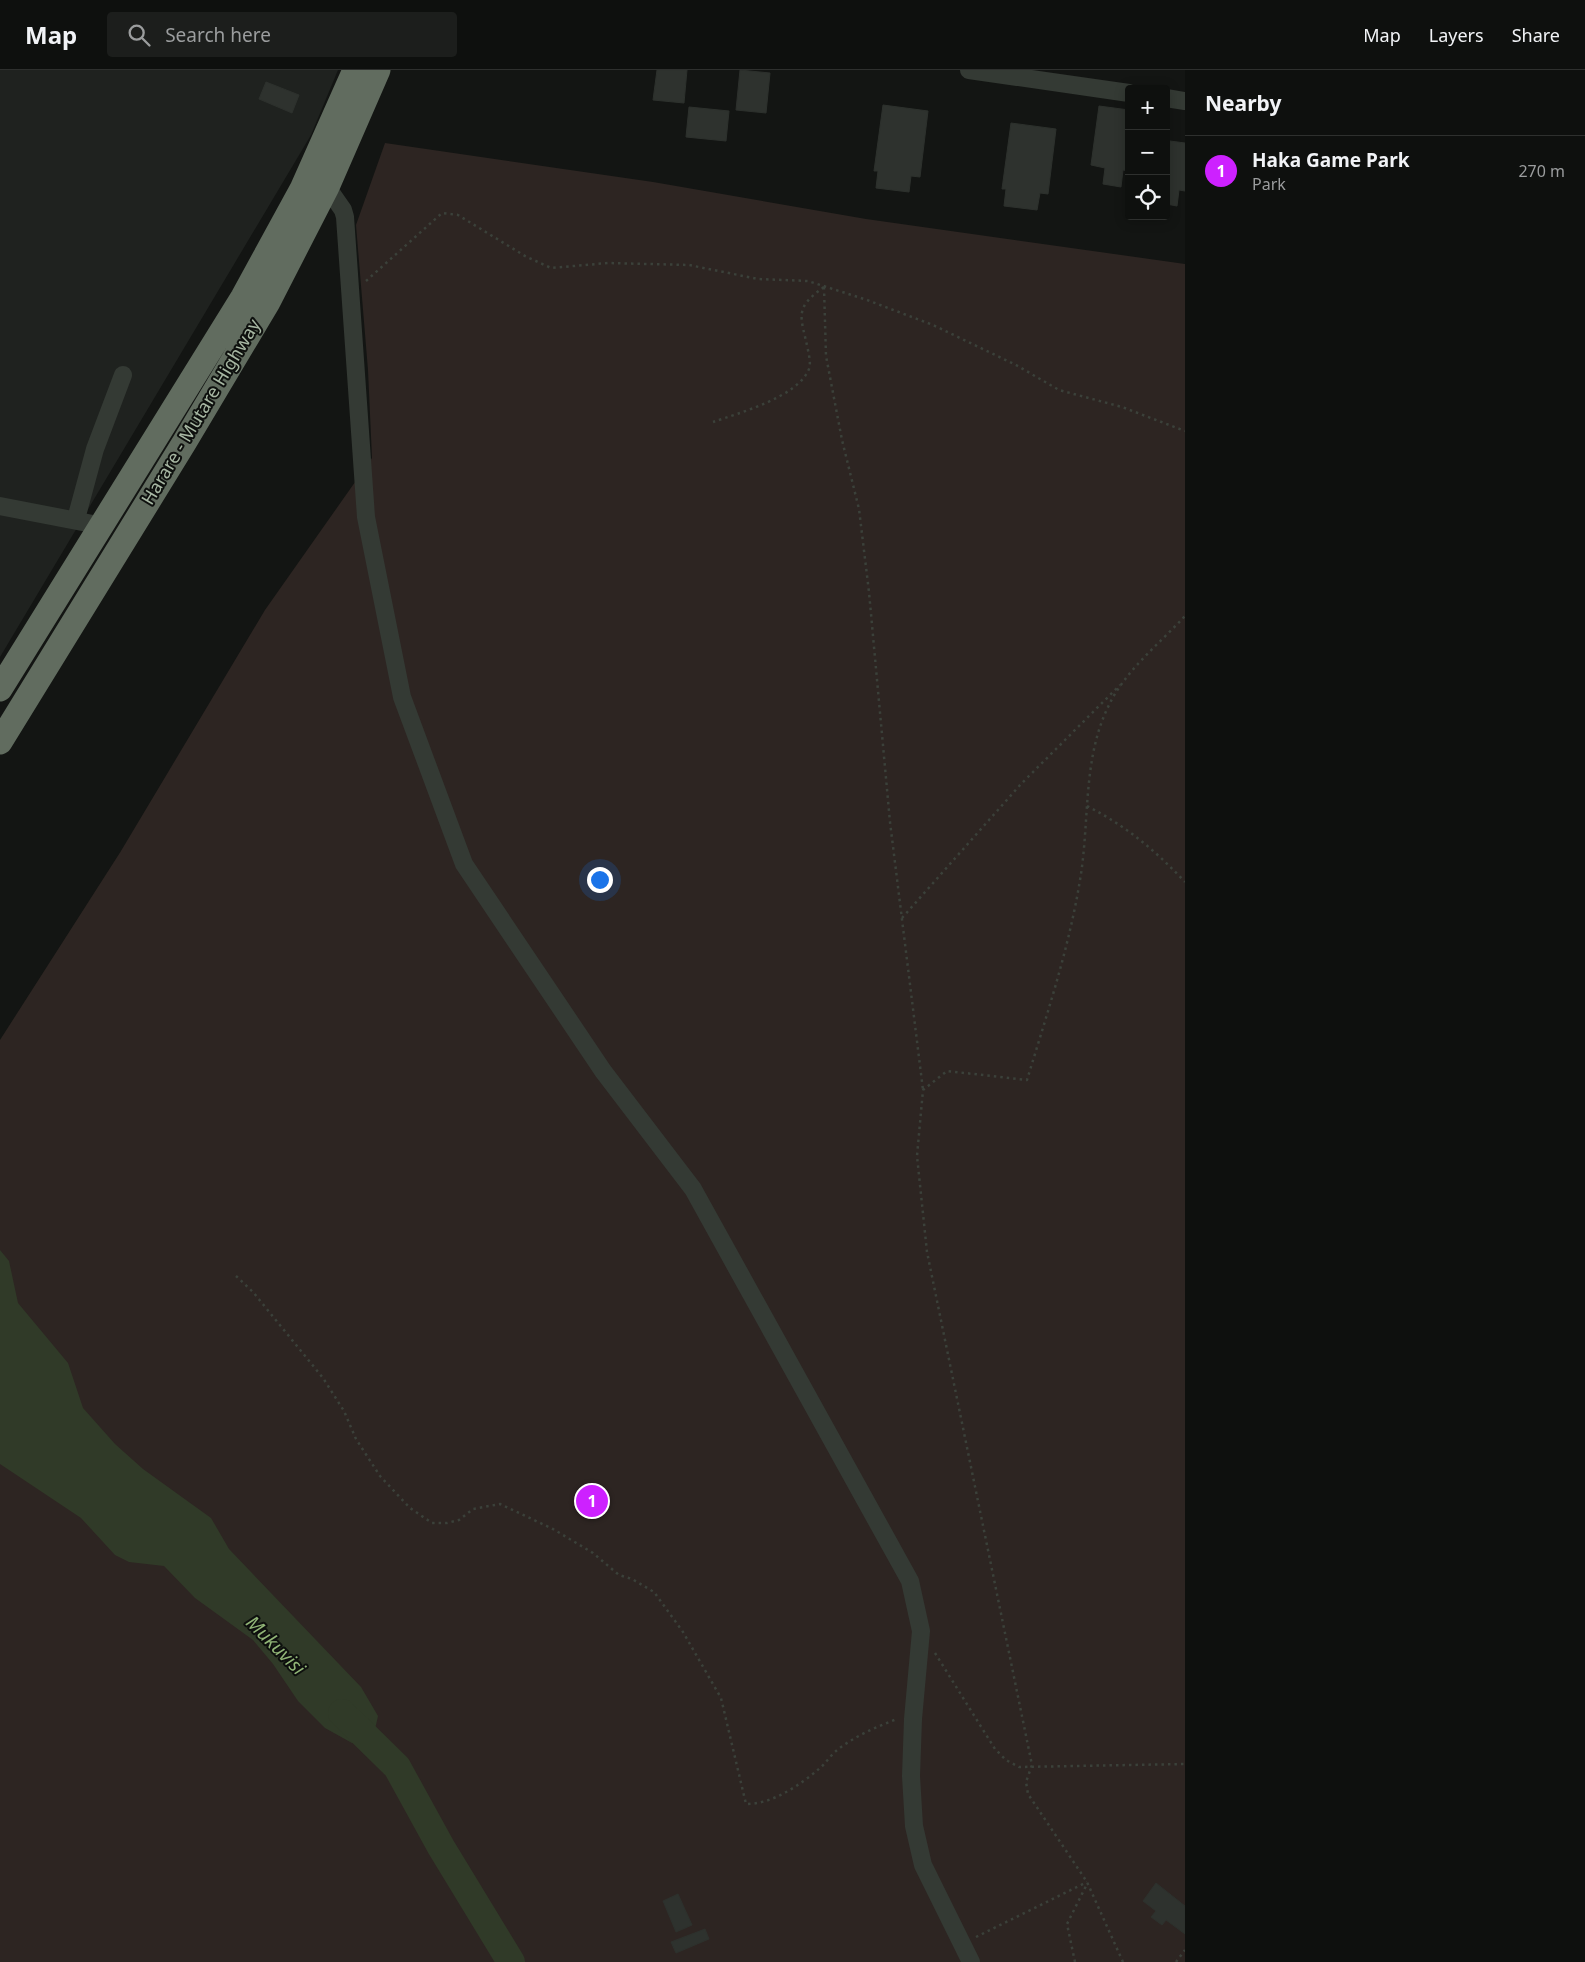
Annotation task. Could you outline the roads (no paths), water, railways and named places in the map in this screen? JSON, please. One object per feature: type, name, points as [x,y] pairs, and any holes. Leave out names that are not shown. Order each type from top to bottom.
[{"type":"highway","name":"Harare - Mutare Highway","points":[[0,689],[103,526],[247,289],[302,189],[355,70]]},
{"type":"highway","name":"Harare - Mutare Highway","points":[[0,742],[229,369],[268,302],[327,187],[378,70]]},
{"type":"lane","points":[[969,70],[1125,92]]},
{"type":"lane","points":[[1170,99],[1185,101]]},
{"type":"lane","points":[[327,187],[343,210],[345,217],[352,293],[366,517],[402,697],[464,864],[603,1071],[693,1188],[910,1581],[921,1631],[913,1712],[912,1811],[917,1847],[923,1866],[971,1962]]},
{"type":"lane","points":[[76,519],[95,449],[123,375]]},
{"type":"lane","points":[[0,506],[76,519],[103,526]]},
{"type":"water","points":[[0,1250],[9,1261],[18,1303],[68,1363],[83,1408],[115,1444],[143,1469],[211,1518],[229,1549],[361,1687],[378,1716],[373,1738],[352,1743],[325,1728],[298,1701],[273,1664],[253,1640],[195,1598],[164,1566],[129,1562],[115,1555],[81,1518],[0,1464]]},
{"type":"waterway","name":"Mukuvisi","points":[[342,1713],[397,1767],[441,1847],[511,1962]]},
{"type":"place","name":"Haka Game Park","points":[[592,1501]]}]
